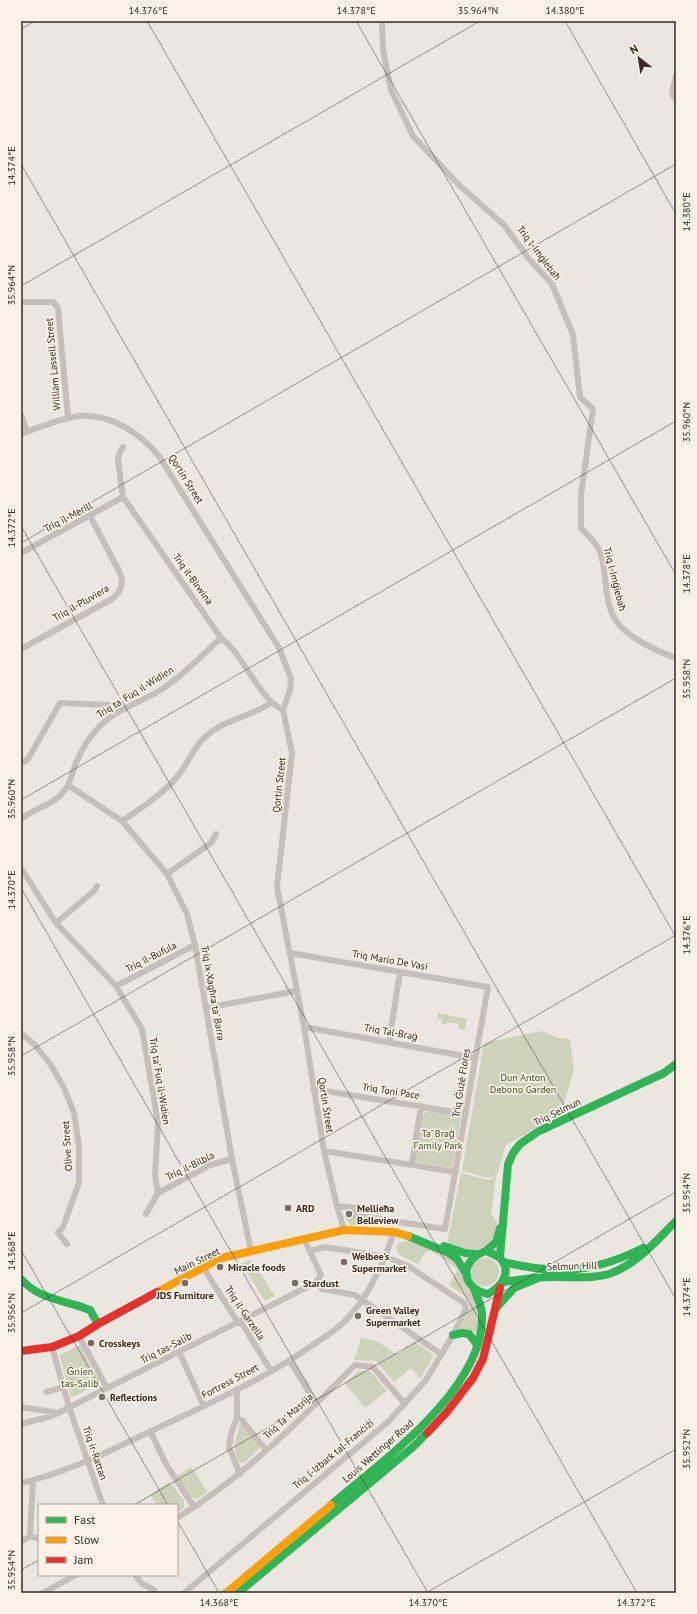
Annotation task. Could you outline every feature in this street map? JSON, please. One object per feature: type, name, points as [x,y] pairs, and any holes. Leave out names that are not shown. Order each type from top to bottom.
[{"type":"main road","name":"Triq Selmun","points":[[502,1260],[503,1222],[508,1164],[514,1150],[539,1132],[664,1073],[676,1064]]},
{"type":"main road","name":"Selmun Hill","points":[[502,1285],[519,1279],[549,1276],[590,1277],[608,1274],[639,1257],[676,1221]]},
{"type":"main road","name":"Triq Selmun","points":[[486,1251],[496,1242],[503,1222]]},
{"type":"main road","name":"Main Street","points":[[21,1351],[52,1347],[79,1336],[98,1324],[221,1258],[344,1230],[404,1231],[465,1253],[476,1254]]},
{"type":"main road","name":"Main Street","points":[[394,1232],[414,1237],[449,1253],[457,1259],[467,1275]]},
{"type":"main road","name":"Selmun Hill","points":[[502,1260],[520,1266],[547,1270],[578,1271],[612,1263],[654,1242]]},
{"type":"main road","points":[[486,1251],[502,1260],[505,1268],[502,1285],[488,1294],[474,1289],[468,1281],[467,1267],[470,1260],[476,1254],[486,1251]]},
{"type":"main road","points":[[495,1308],[514,1288],[538,1278]]},
{"type":"main road","points":[[21,1279],[27,1286],[44,1296],[90,1310],[98,1324]]},
{"type":"main road","name":"Louis Wettinger Road","points":[[238,1593],[413,1447],[434,1427],[473,1378],[482,1359],[502,1285]]},
{"type":"main road","name":"Louis Wettinger Road","points":[[226,1593],[408,1440],[449,1398],[467,1371],[476,1347],[482,1321],[482,1313],[474,1289]]},
{"type":"main road","points":[[453,1335],[462,1333],[469,1334],[476,1342],[476,1347]]},
{"type":"street","name":"Triq l-Imġiebaħ","points":[[382,21],[383,49],[391,90],[413,136],[459,185],[504,224],[529,259],[552,284],[573,335],[580,397],[593,409],[581,495],[581,528],[596,544],[600,553],[610,606],[614,618],[622,628],[639,640],[654,649],[676,658]]},
{"type":"street","points":[[676,75],[672,94],[676,100]]},
{"type":"street","name":"William Lassell Street","points":[[21,302],[53,302],[58,308],[68,418]]},
{"type":"street","points":[[21,415],[24,433]]},
{"type":"street","name":"Qortin Street","points":[[24,433],[68,418],[80,416],[105,418],[118,423],[149,445],[159,456],[279,648],[290,679],[290,690],[283,710],[292,753],[277,887],[304,1027],[324,1151],[344,1230]]},
{"type":"street","name":"Triq il-Birwina","points":[[123,446],[119,454],[118,461],[124,498],[221,638],[227,642],[247,668],[271,703],[283,710]]},
{"type":"street","name":"Triq il-Merill","points":[[21,553],[124,498]]},
{"type":"street","name":"Triq il-Pluviera","points":[[21,649],[104,603],[118,593],[121,587],[122,579],[90,516]]},
{"type":"street","name":"Triq ta' Fuq il-Widien","points":[[21,819],[56,800],[68,785],[76,763],[88,741],[98,727],[109,718],[159,691],[179,676],[221,638]]},
{"type":"street","points":[[122,821],[159,795],[177,778],[197,746],[206,736],[219,727],[271,703]]},
{"type":"street","points":[[24,762],[28,759],[60,704],[111,704],[125,709]]},
{"type":"street","points":[[254,712],[283,710]]},
{"type":"street","name":"Triq ix-Xagħra ta' Barra","points":[[68,785],[122,821],[167,874],[187,914],[195,946],[232,1159],[251,1251]]},
{"type":"street","points":[[167,874],[210,843],[216,834]]},
{"type":"street","name":"Triq ta' Fuq il-Widien","points":[[21,868],[56,923],[116,986],[142,1029],[158,1122],[155,1176],[158,1194]]},
{"type":"street","points":[[56,923],[94,891],[96,886]]},
{"type":"street","name":"Triq il-Bufula","points":[[116,986],[195,946]]},
{"type":"street","name":"Triq Mario De Vasi","points":[[290,953],[488,987]]},
{"type":"street","points":[[388,1042],[400,972]]},
{"type":"street","name":"Triq Ġużè Flores","points":[[337,1206],[355,1208],[354,1215],[445,1229],[488,987]]},
{"type":"street","points":[[206,1008],[296,991]]},
{"type":"street","name":"Triq Tal-Braġ","points":[[304,1027],[475,1058]]},
{"type":"street","name":"Olive Street","points":[[21,1033],[35,1045],[51,1065],[64,1088],[74,1114],[79,1146],[79,1183],[63,1227],[58,1233],[67,1244]]},
{"type":"street","name":"Triq Toni Pace","points":[[313,1089],[466,1114]]},
{"type":"street","points":[[412,1164],[421,1106]]},
{"type":"street","points":[[324,1151],[456,1172]]},
{"type":"street","name":"Triq il-Bilbla","points":[[158,1194],[210,1165],[232,1159]]},
{"type":"street","points":[[146,1214],[158,1194]]},
{"type":"street","name":"Fortress Street","points":[[21,1483],[87,1462],[204,1406],[290,1361],[342,1324],[363,1300],[386,1257],[394,1232]]},
{"type":"street","points":[[304,1239],[321,1275],[315,1283],[322,1288],[355,1295],[442,1354]]},
{"type":"street","points":[[310,1251],[325,1247],[386,1257]]},
{"type":"street","name":"Triq l-Iżbark tal-Franċiżi","points":[[184,1593],[388,1422],[426,1380],[442,1354],[465,1311],[466,1306],[442,1287],[408,1266],[386,1257]]},
{"type":"street","name":"Triq il-Garzella","points":[[203,1267],[238,1322],[243,1325],[271,1371]]},
{"type":"street","name":"Triq tas-Salib","points":[[21,1424],[59,1413],[315,1283]]},
{"type":"street","points":[[79,1336],[107,1388]]},
{"type":"street","name":"Triq ir-Rattan","points":[[52,1347],[69,1407],[103,1504]]},
{"type":"street","points":[[179,1352],[204,1406]]},
{"type":"street","points":[[290,1361],[316,1404]]},
{"type":"street","name":"Triq Ta' Masrija","points":[[178,1517],[240,1474],[355,1366],[373,1367],[405,1404]]},
{"type":"street","points":[[46,1392],[64,1387]]},
{"type":"street","points":[[237,1389],[236,1418],[231,1434],[230,1448],[240,1474]]},
{"type":"street","points":[[21,1407],[59,1413]]},
{"type":"street","points":[[236,1418],[242,1420],[266,1450]]},
{"type":"street","points":[[150,1432],[166,1464],[194,1507]]},
{"type":"street","points":[[30,1536],[33,1480]]},
{"type":"street","points":[[30,1536],[38,1539]]},
{"type":"street","points":[[21,1542],[30,1536]]},
{"type":"street","points":[[47,1592],[74,1576]]},
{"type":"street","points":[[136,1576],[141,1583],[154,1590]]},
{"type":"green space","points":[[438,1013],[467,1019],[465,1030],[458,1029],[459,1024],[447,1022],[446,1024],[441,1023],[442,1019],[437,1019]]},
{"type":"green space","name":"Dun Anton Debono Garden","points":[[542,1031],[558,1038],[570,1039],[574,1069],[561,1114],[506,1145],[497,1175],[489,1178],[462,1171],[484,1043]]},
{"type":"green space","name":"Ta' Braġ Family Park","points":[[428,1110],[461,1116],[452,1168],[414,1162],[422,1115]]},
{"type":"green space","points":[[461,1173],[489,1180],[496,1176],[491,1214],[497,1222],[495,1233],[491,1241],[480,1249],[466,1249],[447,1244]]},
{"type":"green space","points":[[344,1216],[377,1221],[385,1224],[350,1225]]},
{"type":"green space","points":[[415,1241],[441,1251],[458,1265],[477,1305],[478,1333],[460,1329],[471,1306],[468,1299],[449,1285],[458,1269],[430,1250],[424,1254],[418,1264],[399,1255],[396,1246],[399,1243]]},
{"type":"green space","points":[[485,1258],[495,1262],[499,1272],[495,1282],[485,1286],[475,1282],[471,1272],[475,1262]]},
{"type":"green space","points":[[251,1260],[275,1296],[265,1301],[241,1263]]},
{"type":"green space","points":[[361,1338],[377,1341],[394,1353],[400,1353],[407,1345],[410,1347],[414,1341],[433,1355],[433,1357],[420,1379],[411,1368],[394,1382],[376,1361],[354,1360]]},
{"type":"green space","name":"Ġnien tas-Salib","points":[[80,1345],[100,1383],[71,1398],[60,1355]]},
{"type":"green space","points":[[358,1371],[370,1371],[387,1391],[365,1408],[345,1383]]},
{"type":"green space","points":[[240,1423],[247,1428],[262,1446],[244,1463],[238,1462],[234,1447]]},
{"type":"green space","points":[[191,1467],[208,1492],[197,1499],[192,1498],[177,1476]]},
{"type":"green space","points":[[170,1482],[184,1501],[184,1507],[178,1511],[178,1504],[156,1504],[150,1495]]},
{"type":"traffic: fast","points":[[500,1257],[508,1164],[513,1153],[520,1144],[539,1131],[664,1073],[676,1064]]},
{"type":"traffic: fast","points":[[504,1282],[523,1279],[590,1277],[609,1274],[637,1259],[676,1221]]},
{"type":"traffic: fast","points":[[486,1251],[496,1242],[500,1228]]},
{"type":"traffic: fast","points":[[408,1236],[449,1253],[457,1259],[467,1275]]},
{"type":"traffic: fast","points":[[444,1246],[465,1253],[476,1254]]},
{"type":"traffic: fast","points":[[503,1262],[541,1269],[574,1269],[608,1263],[643,1248]]},
{"type":"traffic: fast","points":[[486,1251],[500,1258],[504,1263],[505,1269],[504,1279],[493,1291],[488,1294],[479,1291],[472,1286],[466,1274],[467,1267],[471,1261],[477,1255],[486,1251]]},
{"type":"traffic: fast","points":[[497,1307],[514,1288],[538,1278]]},
{"type":"traffic: fast","points":[[21,1279],[28,1286],[44,1295],[90,1310],[98,1324]]},
{"type":"traffic: fast","points":[[331,1505],[376,1468],[426,1422],[449,1396],[467,1370],[478,1343],[482,1315],[474,1289]]},
{"type":"traffic: fast","points":[[453,1335],[462,1333],[469,1334],[476,1343],[477,1347]]},
{"type":"traffic: fast","points":[[238,1593],[413,1447],[427,1433]]},
{"type":"traffic: slow","points":[[157,1292],[221,1258],[344,1230],[394,1232],[408,1236]]},
{"type":"traffic: slow","points":[[226,1593],[331,1505]]},
{"type":"traffic: jam","points":[[427,1433],[446,1413],[473,1378],[483,1359],[500,1288]]},
{"type":"traffic: jam","points":[[21,1351],[52,1347],[79,1336],[157,1292]]},
{"type":"place","name":"ARD","points":[[288,1208]]},
{"type":"place","name":"Mellieħa Belleview","points":[[349,1214]]},
{"type":"place","name":"Welbee's Supermarket","points":[[344,1262]]},
{"type":"place","name":"Miracle foods","points":[[220,1267]]},
{"type":"place","name":"JDS Furniture","points":[[185,1283]]},
{"type":"place","name":"Stardust","points":[[295,1283]]},
{"type":"place","name":"Green Valley Supermarket","points":[[358,1316]]},
{"type":"place","name":"Crosskeys","points":[[91,1343]]},
{"type":"place","name":"Reflections","points":[[102,1397]]}]
